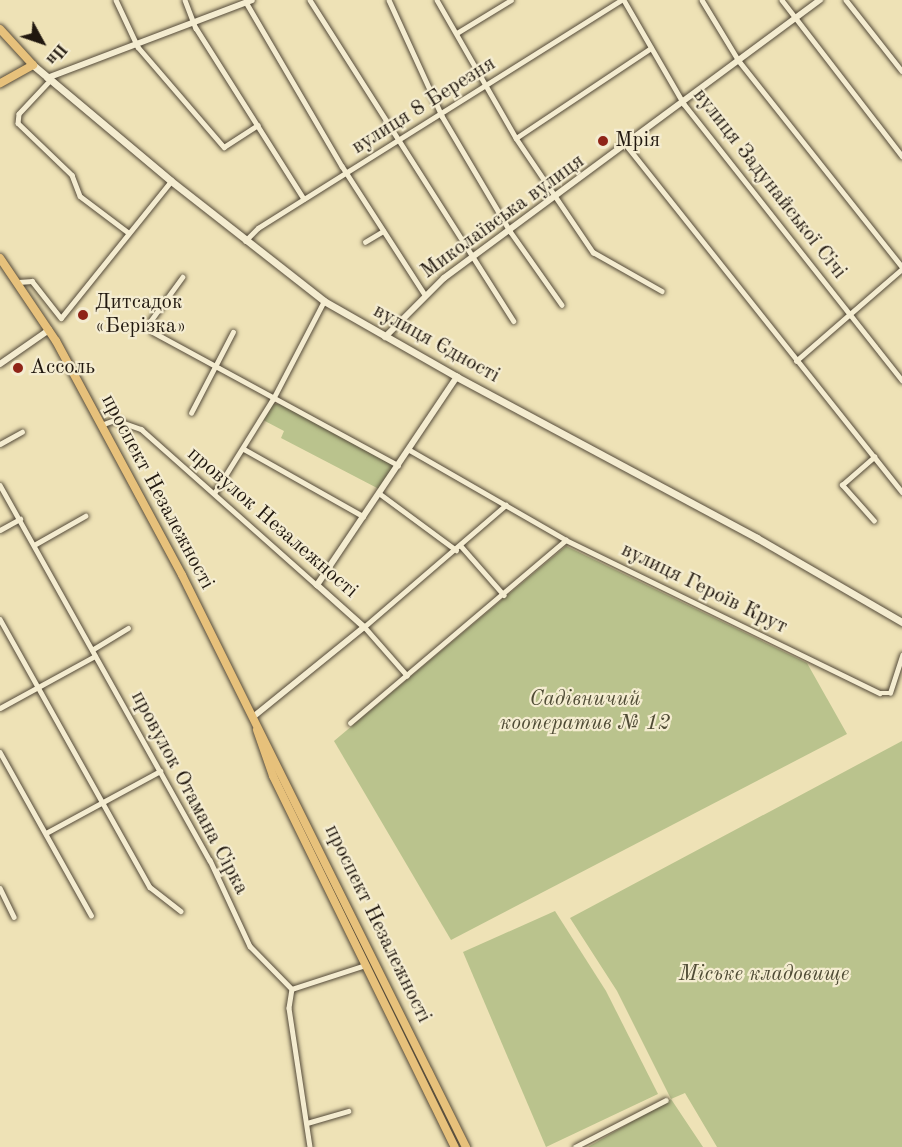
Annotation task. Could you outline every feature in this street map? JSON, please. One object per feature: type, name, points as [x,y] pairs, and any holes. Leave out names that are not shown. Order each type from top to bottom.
[{"type":"main road","name":"вулиця Єдності","points":[[0,29],[48,79],[245,241],[324,301],[457,378],[757,538],[902,622]]},
{"type":"main road","points":[[0,83],[33,65]]},
{"type":"main road","name":"проспект Незалежності","points":[[1,264],[18,282],[49,330],[101,424],[280,768],[466,1147]]},
{"type":"main road","name":"проспект Незалежності","points":[[253,717],[272,772],[455,1147]]},
{"type":"main road","points":[[272,772],[280,768]]},
{"type":"street","points":[[116,0],[136,41],[224,147],[258,125]]},
{"type":"street","points":[[185,0],[194,20],[304,199]]},
{"type":"street","points":[[310,0],[514,321]]},
{"type":"street","points":[[389,0],[442,116],[510,231],[562,304]]},
{"type":"street","points":[[437,0],[516,138],[593,252],[662,291]]},
{"type":"street","points":[[457,33],[511,0]]},
{"type":"street","name":"вулиця 8 Березня","points":[[245,241],[304,199],[442,116],[622,0]]},
{"type":"street","name":"вулиця Задунайської Січі","points":[[622,0],[684,104],[902,380]]},
{"type":"street","points":[[702,0],[739,61],[902,268],[796,361]]},
{"type":"street","points":[[782,0],[795,20],[902,156]]},
{"type":"street","name":"Миколаївська вулиця","points":[[385,336],[425,295],[473,257],[558,198],[820,0]]},
{"type":"street","points":[[846,0],[902,71]]},
{"type":"street","points":[[129,233],[80,196],[72,175],[18,123],[19,114],[48,79],[136,41],[249,1],[348,173],[425,295]]},
{"type":"street","points":[[516,138],[651,48]]},
{"type":"street","points":[[627,146],[902,492]]},
{"type":"street","points":[[18,282],[27,279],[34,282],[61,318],[171,181]]},
{"type":"street","points":[[365,242],[383,231]]},
{"type":"street","points":[[183,278],[149,326],[153,332],[398,465]]},
{"type":"street","points":[[215,492],[244,449],[324,301]]},
{"type":"street","points":[[0,364],[49,330]]},
{"type":"street","points":[[191,412],[233,332]]},
{"type":"street","points":[[317,585],[457,378]]},
{"type":"street","name":"провулок Незалежності","points":[[101,424],[115,420],[136,426],[215,492],[364,627],[407,676]]},
{"type":"street","points":[[0,444],[22,432]]},
{"type":"street","points":[[244,449],[363,516]]},
{"type":"street","name":"вулиця Героїв Крут","points":[[408,449],[566,540],[880,693],[890,693],[902,655]]},
{"type":"street","points":[[874,458],[842,485],[874,521]]},
{"type":"street","name":"провулок Отамана Сірка","points":[[0,485],[210,860],[250,946],[292,989]]},
{"type":"street","points":[[379,493],[456,550]]},
{"type":"street","points":[[253,717],[461,546],[506,505]]},
{"type":"street","points":[[34,544],[85,516]]},
{"type":"street","points":[[0,530],[20,519]]},
{"type":"street","points":[[350,723],[504,595],[566,540]]},
{"type":"street","points":[[461,546],[504,595]]},
{"type":"street","points":[[0,619],[153,892],[180,911]]},
{"type":"street","points":[[92,650],[128,627]]},
{"type":"street","points":[[0,708],[95,656]]},
{"type":"street","points":[[0,753],[91,915]]},
{"type":"street","points":[[46,833],[160,771]]},
{"type":"street","points":[[0,888],[14,917]]},
{"type":"street","points":[[310,1147],[288,1003],[292,989],[375,961]]},
{"type":"street","points":[[575,1147],[666,1100]]},
{"type":"street","points":[[307,1123],[348,1111]]},
{"type":"green space","points":[[273,404],[282,404],[394,465],[379,489],[281,438],[284,431],[263,420]]},
{"type":"green space","name":"Садівничий кооператив № 12","points":[[566,546],[807,663],[847,734],[451,940],[334,741]]},
{"type":"green space","name":"Міське кладовище","points":[[902,741],[902,1147],[717,1147],[685,1093],[671,1099],[617,991],[570,918]]},
{"type":"green space","points":[[555,911],[606,991],[658,1094],[546,1147],[463,952]]},
{"type":"green space","points":[[671,1099],[703,1147],[588,1147]]},
{"type":"place","name":"Мрія","points":[[603,141]]},
{"type":"place","name":"Дитсадок «Берізка»","points":[[83,315]]},
{"type":"place","name":"Ассоль","points":[[18,368]]}]
